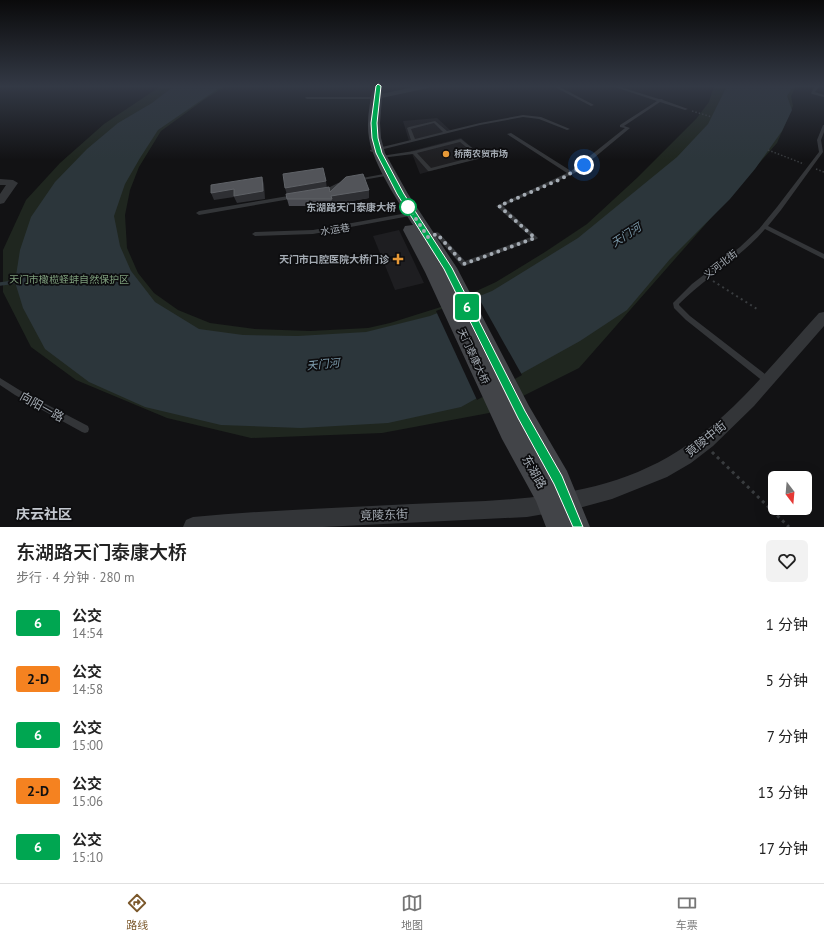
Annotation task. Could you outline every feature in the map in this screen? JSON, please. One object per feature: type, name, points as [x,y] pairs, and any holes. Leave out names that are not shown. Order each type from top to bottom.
[{"type":"main road","points":[[371,111],[368,124],[369,138],[386,175],[441,270]]},
{"type":"main road","points":[[408,215],[428,237],[441,270]]},
{"type":"main road","name":"天门泰康大桥","points":[[441,270],[513,417]]},
{"type":"main road","name":"东湖路","points":[[513,417],[559,511],[577,527]]},
{"type":"street","points":[[0,182],[13,183],[0,201]]},
{"type":"street","name":"竟陵中街","points":[[559,511],[661,471],[683,457],[732,418],[824,317]]},
{"type":"street","name":"竟陵东街","points":[[193,527],[251,521],[490,511],[559,511]]},
{"type":"lane","points":[[428,237],[437,234],[464,264],[535,238],[499,206],[571,173],[628,128],[621,126],[644,111]]},
{"type":"lane","points":[[377,153],[413,141],[523,116],[540,118],[568,129]]},
{"type":"lane","points":[[413,141],[409,128],[435,122],[447,133]]},
{"type":"lane","name":"义河北街","points":[[767,380],[688,318],[676,306],[676,303],[705,276],[749,241],[778,210],[821,152],[822,147],[819,140],[824,126]]},
{"type":"lane","points":[[509,134],[571,173]]},
{"type":"lane","points":[[377,153],[414,152],[461,140],[480,157],[430,170],[414,152]]},
{"type":"lane","points":[[315,194],[330,191],[338,183],[386,175]]},
{"type":"lane","points":[[200,213],[300,196]]},
{"type":"lane","name":"水运巷","points":[[255,234],[313,232],[408,215]]},
{"type":"lane","points":[[764,226],[824,257]]},
{"type":"lane","name":"向阳一路","points":[[0,381],[18,393],[85,429]]},
{"type":"path","points":[[691,111],[712,117]]},
{"type":"path","points":[[768,150],[810,167]]},
{"type":"path","points":[[705,276],[757,309]]},
{"type":"path","points":[[702,442],[789,527]]},
{"type":"shaded area","points":[[437,118],[451,131],[409,141],[403,121]]},
{"type":"shaded area","name":"桥南农贸市场","points":[[461,138],[483,157],[420,174],[411,151]]},
{"type":"shaded area","name":"天门市口腔医院大桥门诊","points":[[399,230],[424,283],[395,290],[373,236]]},
{"type":"green space","name":"天门市橄榄蛏蚌自然保护区","points":[[124,111],[189,111],[161,131],[139,167],[130,190],[125,215],[127,248],[138,273],[154,293],[178,310],[210,323],[255,329],[310,331],[368,328],[390,323],[444,306],[496,282],[587,224],[638,177],[696,119],[702,111],[791,111],[777,143],[579,368],[489,413],[382,433],[251,438],[167,418],[76,380],[31,347],[3,292],[3,250],[26,200],[60,163],[104,124]]},
{"type":"water","name":"天门市橄榄蛏蚌自然保护区","points":[[139,111],[186,111],[158,130],[125,184],[114,216],[120,246],[131,271],[155,302],[199,329],[243,335],[298,336],[366,332],[430,316],[492,291],[578,238],[677,157],[708,124],[715,111],[792,111],[782,131],[755,169],[730,199],[670,259],[627,310],[580,341],[461,407],[388,423],[301,428],[221,425],[145,407],[89,382],[45,349],[23,308],[15,282],[20,250],[31,217],[55,182],[87,149],[118,123]]},
{"type":"pier","points":[[477,295],[522,375],[477,400],[436,311]]},
{"type":"building","points":[[323,168],[326,181],[285,188],[283,174]]},
{"type":"building","points":[[363,174],[369,190],[331,196],[332,199],[287,199],[286,194],[329,187],[330,192],[346,177]]},
{"type":"building","points":[[262,177],[263,191],[234,196],[234,189],[211,193],[211,185]]},
{"type":"waterway","points":[[0,284],[15,282]]},
{"type":"bus line","name":"6","points":[[375,111],[375,138],[379,153],[392,180],[448,268],[521,414],[558,480],[577,527]]},
{"type":"place","name":"桥南农贸市场","points":[[446,154]]},
{"type":"place","name":"东湖路天门泰康大桥","points":[[408,207]]},
{"type":"place","name":"天门市口腔医院大桥门诊","points":[[398,259]]},
{"type":"district","name":"庆云社区","points":[[44,514]]},
{"type":"route","points":[[408,207],[428,237],[437,234],[464,264],[535,238],[499,206],[561,179],[584,165]]},
{"type":"water label","name":"天门河","points":[[626,235]]},
{"type":"water label","name":"天门河","points":[[323,364]]}]
